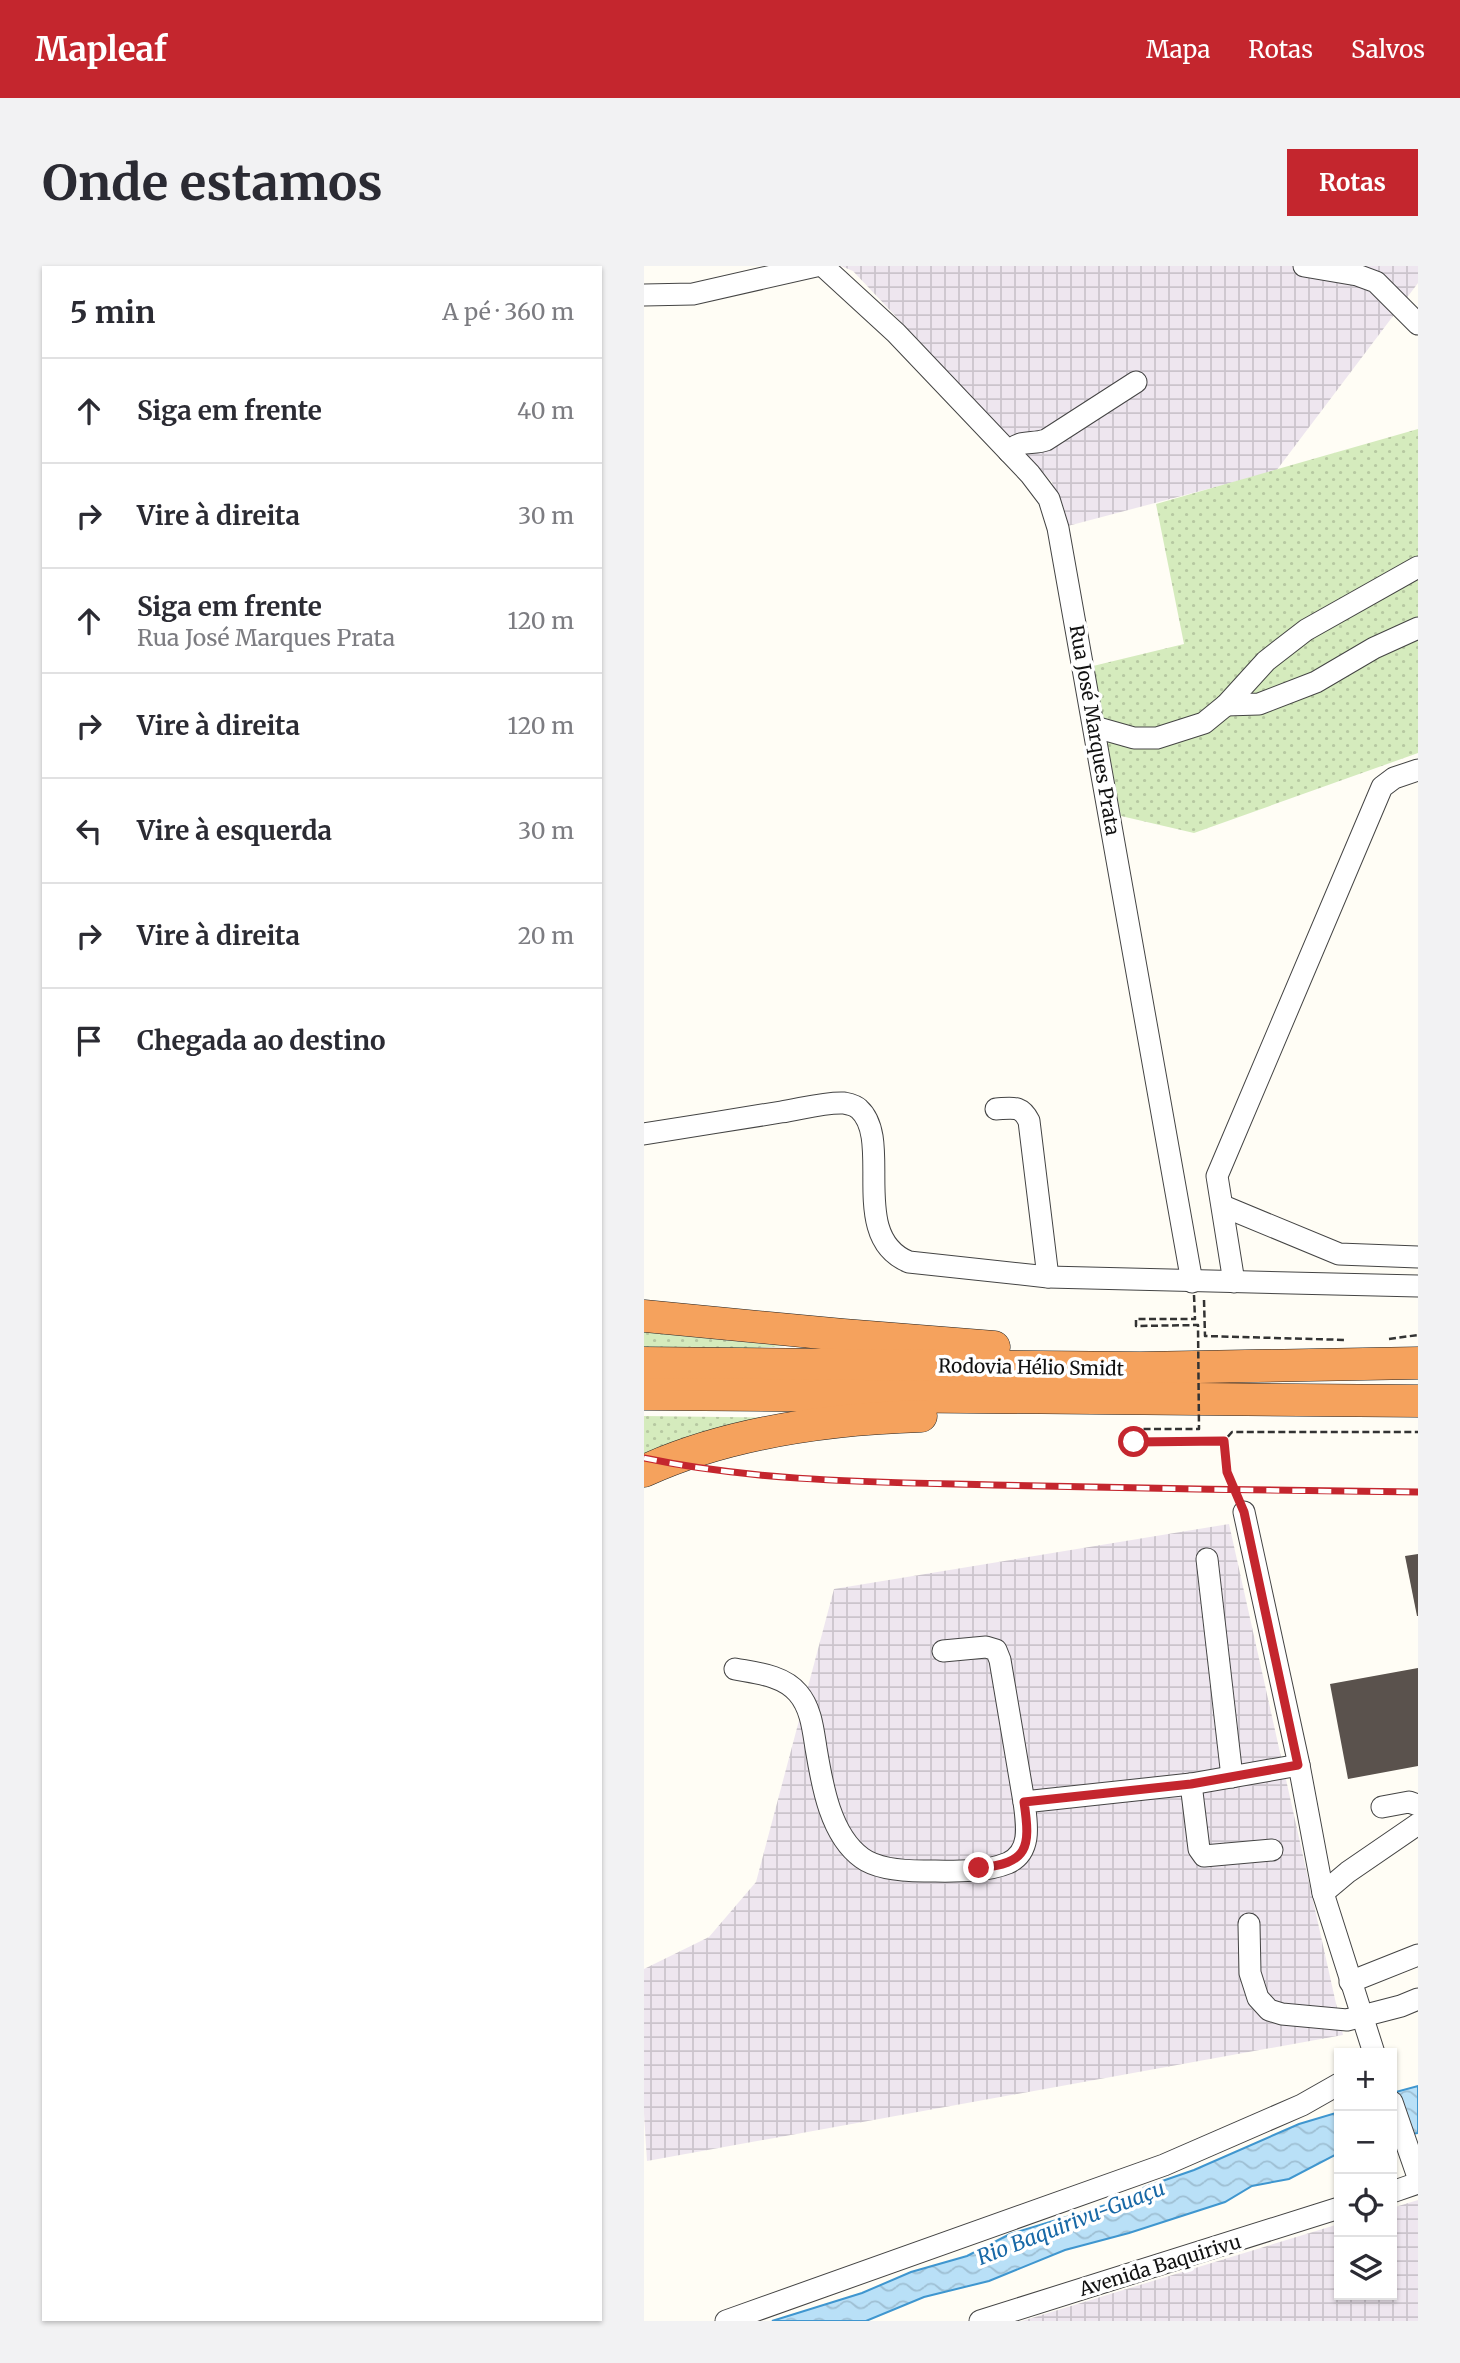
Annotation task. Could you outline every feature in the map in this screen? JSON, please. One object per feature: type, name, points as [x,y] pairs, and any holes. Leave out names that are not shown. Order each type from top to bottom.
[{"type":"highway","points":[[644,1316],[1044,1350],[1088,1355],[1140,1368]]},
{"type":"highway","name":"Rodovia Hélio Smidt","points":[[644,1363],[1140,1368],[1418,1363]]},
{"type":"highway","name":"Rodovia Hélio Smidt","points":[[644,1394],[1418,1401]]},
{"type":"highway","points":[[644,1471],[702,1449],[815,1424],[890,1417],[1038,1413],[1145,1400]]},
{"type":"street","points":[[644,295],[693,294],[816,266]]},
{"type":"street","name":"Rua José Marques Prata","points":[[823,266],[896,333],[1009,452],[1049,499],[1095,727],[1193,1289]]},
{"type":"street","points":[[1304,266],[1357,275],[1376,282],[1418,324]]},
{"type":"street","points":[[1009,452],[1015,444],[1021,442],[1037,443],[1046,440],[1136,382]]},
{"type":"street","points":[[1095,727],[1134,738],[1157,738],[1204,723],[1226,705],[1266,661],[1306,630],[1418,567]]},
{"type":"street","points":[[1226,705],[1259,704],[1316,682],[1374,648],[1418,628]]},
{"type":"street","points":[[1234,1282],[1217,1176],[1382,787],[1394,778],[1418,770]]},
{"type":"street","points":[[644,1134],[813,1107],[842,1103],[853,1105],[861,1110],[871,1135],[878,1220],[883,1241],[898,1257],[909,1262],[1048,1278],[1102,1278],[1193,1289],[1234,1282],[1418,1286]]},
{"type":"street","points":[[996,1109],[1016,1108],[1024,1112],[1030,1121],[1048,1278]]},
{"type":"street","points":[[1223,1206],[1339,1254],[1418,1257]]},
{"type":"street","points":[[1244,1512],[1323,1893],[1372,2048]]},
{"type":"street","points":[[1206,1559],[1233,1777]]},
{"type":"street","points":[[735,1669],[785,1682],[800,1695],[810,1716],[822,1782],[832,1812],[841,1833],[863,1859],[876,1865],[915,1871],[1000,1866],[1018,1859],[1024,1849],[1027,1832],[1000,1660],[996,1650],[986,1647],[943,1651]]},
{"type":"street","points":[[1024,1802],[1191,1784],[1298,1765]]},
{"type":"street","points":[[1191,1784],[1199,1849],[1204,1856],[1272,1850]]},
{"type":"street","points":[[1382,1807],[1409,1802],[1418,1805]]},
{"type":"street","points":[[1323,1893],[1348,1872],[1418,1825]]},
{"type":"street","points":[[1250,1924],[1250,1973],[1258,1998],[1269,2010],[1282,2014],[1347,2020],[1418,1999]]},
{"type":"street","points":[[1350,1982],[1418,1955]]},
{"type":"street","points":[[726,2321],[1164,2165],[1302,2105],[1334,2087]]},
{"type":"street","points":[[1395,2111],[1418,2178]]},
{"type":"street","points":[[1397,2190],[1418,2183]]},
{"type":"street","name":"Avenida Baquirivu","points":[[980,2321],[1045,2311],[1334,2210]]},
{"type":"path","points":[[1193,1289],[1204,1298],[1205,1336],[1353,1340]]},
{"type":"path","points":[[1193,1289],[1195,1318],[1136,1319],[1136,1326],[1198,1325],[1199,1429],[1134,1429],[1134,1442],[1224,1441]]},
{"type":"path","points":[[1380,1340],[1418,1335]]},
{"type":"path","points":[[1244,1512],[1227,1472],[1224,1441],[1232,1432],[1418,1432]]},
{"type":"shaded area","points":[[841,266],[1418,266],[1418,283],[1276,471],[1064,527],[1052,482],[853,271]]},
{"type":"shaded area","points":[[1229,1524],[1343,2035],[647,2161],[644,2114],[644,1969],[709,1937],[756,1882],[834,1589]]},
{"type":"shaded area","points":[[1418,2200],[1418,2321],[1022,2321],[1334,2226],[1334,2300],[1397,2300],[1397,2206]]},
{"type":"green space","points":[[1418,429],[1418,753],[1194,833],[1121,816],[1093,666],[1184,644],[1156,504]]},
{"type":"green space","points":[[644,1332],[785,1346],[644,1355]]},
{"type":"green space","points":[[644,1416],[795,1418],[644,1463]]},
{"type":"water","points":[[1418,2086],[1418,2133],[1397,2136],[1397,2092]]},
{"type":"water","name":"Rio Baquirivu-Guaçu","points":[[1334,2114],[1334,2156],[1289,2179],[1252,2186],[1225,2202],[1129,2233],[1065,2250],[989,2281],[924,2297],[866,2321],[772,2321],[862,2293],[911,2272],[967,2256],[1010,2234],[1132,2197],[1145,2187],[1194,2170],[1299,2124]]},
{"type":"building","points":[[1418,1554],[1418,1616],[1417,1616],[1405,1556]]},
{"type":"building","points":[[1418,1668],[1418,1766],[1348,1779],[1330,1684]]},
{"type":"railway","points":[[644,1458],[730,1472],[862,1481],[1418,1492]]},
{"type":"route","points":[[979,1868],[1000,1866],[1018,1859],[1024,1849],[1027,1832],[1024,1802],[1191,1784],[1298,1765],[1244,1512],[1227,1472],[1224,1441],[1134,1442]]}]
